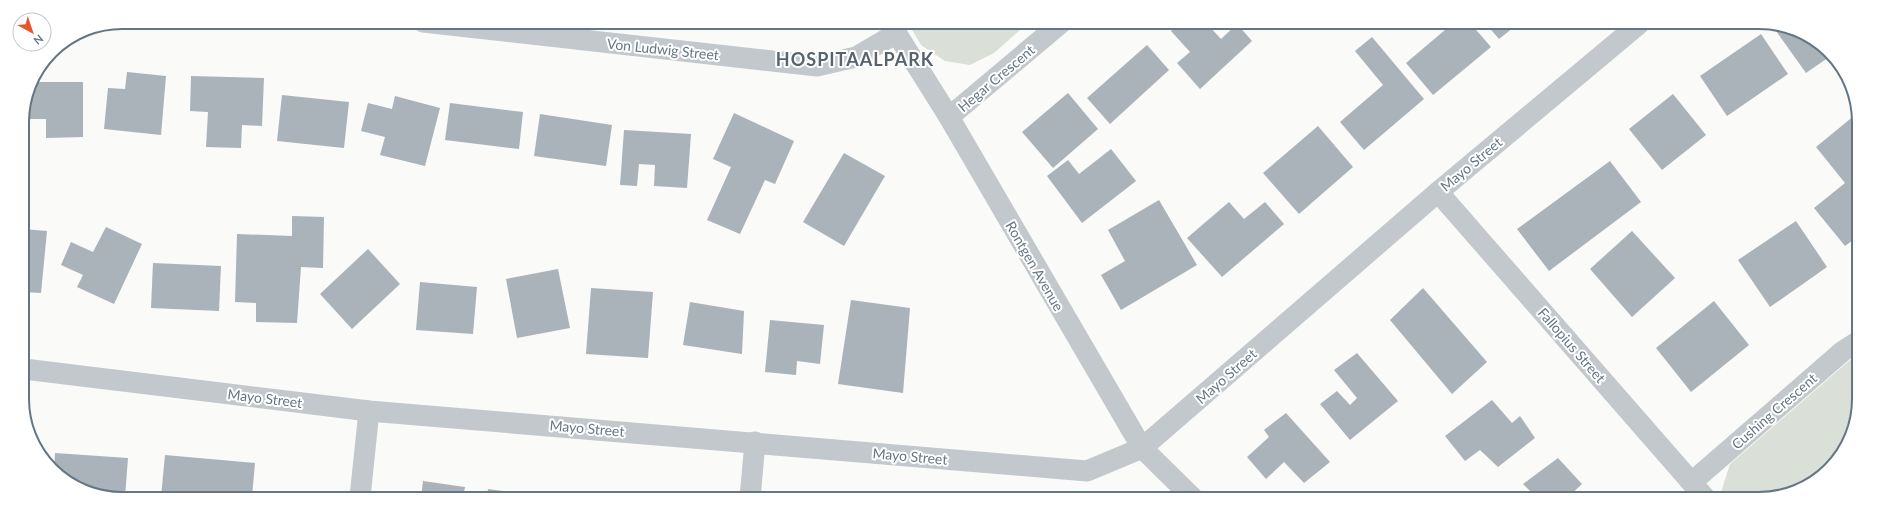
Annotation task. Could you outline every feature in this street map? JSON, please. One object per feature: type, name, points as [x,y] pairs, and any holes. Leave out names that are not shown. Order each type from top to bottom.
[{"type":"street","name":"Von Ludwig Street","points":[[486,29],[817,66],[856,57],[893,29]]},
{"type":"street","name":"Rontgen Avenue","points":[[895,29],[949,117],[1142,448],[1187,492]]},
{"type":"street","name":"Hegar Crescent","points":[[949,117],[1054,29]]},
{"type":"street","name":"Mayo Street","points":[[29,370],[369,411],[756,442],[1087,472],[1142,448],[1438,192],[1633,29]]},
{"type":"street","name":"Fallopius Street","points":[[1438,192],[1700,492]]},
{"type":"street","name":"Cushing Crescent","points":[[1692,482],[1843,351],[1852,345]]},
{"type":"street","points":[[361,492],[369,411]]},
{"type":"street","points":[[751,492],[756,442]]},
{"type":"shaded area","points":[[912,29],[1021,29],[994,53],[970,65],[945,61],[921,45]]},
{"type":"shaded area","points":[[1852,358],[1852,405],[1849,423],[1840,446],[1825,465],[1816,473],[1806,480],[1783,489],[1765,492],[1721,492],[1730,464]]},
{"type":"building","points":[[1173,29],[1212,29],[1221,39],[1232,29],[1241,29],[1252,41],[1200,89],[1177,63],[1190,52],[1171,31]]},
{"type":"building","points":[[1446,29],[1475,29],[1491,47],[1433,95],[1406,63]]},
{"type":"building","points":[[1490,29],[1512,29],[1499,39]]},
{"type":"building","points":[[1776,31],[1806,41],[1827,58],[1806,73]]},
{"type":"building","points":[[1761,34],[1788,74],[1727,116],[1700,76]]},
{"type":"building","points":[[1372,37],[1424,99],[1364,150],[1340,122],[1383,85],[1355,51]]},
{"type":"building","points":[[1147,45],[1169,70],[1110,124],[1087,98]]},
{"type":"building","points":[[127,72],[166,76],[161,135],[104,129],[108,88],[125,89]]},
{"type":"building","points":[[191,76],[264,78],[262,126],[242,125],[241,148],[206,147],[208,112],[190,111]]},
{"type":"building","points":[[38,82],[83,82],[83,137],[46,138],[46,119],[29,119],[32,98]]},
{"type":"building","points":[[1068,93],[1098,129],[1053,168],[1022,132]]},
{"type":"building","points":[[1673,94],[1706,135],[1662,170],[1629,129]]},
{"type":"building","points":[[282,95],[349,102],[344,148],[277,141]]},
{"type":"building","points":[[395,96],[440,108],[425,166],[380,155],[385,137],[361,131],[368,103],[392,109]]},
{"type":"building","points":[[450,103],[523,112],[519,149],[445,140]]},
{"type":"building","points":[[734,113],[794,141],[775,184],[765,180],[740,234],[707,220],[731,167],[713,159]]},
{"type":"building","points":[[540,114],[612,125],[606,166],[534,156]]},
{"type":"building","points":[[1852,117],[1852,241],[1845,246],[1814,208],[1845,183],[1816,147]]},
{"type":"building","points":[[1318,126],[1353,167],[1299,214],[1263,173]]},
{"type":"building","points":[[624,130],[691,134],[687,188],[654,186],[655,165],[639,164],[637,186],[620,185]]},
{"type":"building","points":[[1111,149],[1136,181],[1082,223],[1047,176],[1068,160],[1079,174]]},
{"type":"building","points":[[844,153],[885,176],[844,246],[803,222]]},
{"type":"building","points":[[1610,161],[1641,202],[1549,271],[1517,229]]},
{"type":"building","points":[[1159,200],[1197,265],[1121,310],[1101,275],[1125,261],[1108,230]]},
{"type":"building","points":[[1229,202],[1244,219],[1265,202],[1284,224],[1222,277],[1187,238]]},
{"type":"building","points":[[292,216],[324,217],[323,268],[301,267],[297,323],[256,322],[256,303],[235,302],[237,234],[292,236]]},
{"type":"building","points":[[1796,221],[1827,267],[1770,307],[1738,260]]},
{"type":"building","points":[[106,227],[142,244],[114,304],[77,287],[83,275],[61,265],[71,242],[93,252]]},
{"type":"building","points":[[29,230],[47,231],[41,293],[29,292]]},
{"type":"building","points":[[1632,231],[1675,278],[1632,317],[1590,269]]},
{"type":"building","points":[[368,249],[400,284],[352,329],[320,294]]},
{"type":"building","points":[[153,263],[221,266],[219,311],[151,308]]},
{"type":"building","points":[[558,269],[570,328],[517,338],[506,279]]},
{"type":"building","points":[[420,282],[477,287],[473,334],[416,330]]},
{"type":"building","points":[[591,288],[653,292],[648,358],[586,354]]},
{"type":"building","points":[[1423,288],[1487,362],[1452,394],[1390,320]]},
{"type":"building","points":[[851,300],[910,308],[903,393],[838,384]]},
{"type":"building","points":[[1714,301],[1749,345],[1691,392],[1656,348]]},
{"type":"building","points":[[690,302],[744,311],[742,354],[683,345]]},
{"type":"building","points":[[770,320],[824,325],[820,364],[797,361],[796,375],[765,372]]},
{"type":"building","points":[[1357,353],[1398,401],[1350,440],[1320,404],[1337,391],[1350,405],[1357,398],[1334,370]]},
{"type":"building","points":[[1492,400],[1512,423],[1520,416],[1535,438],[1498,467],[1480,450],[1465,461],[1445,436]]},
{"type":"building","points":[[1286,413],[1330,462],[1304,483],[1284,462],[1266,479],[1247,457],[1269,437],[1264,430]]},
{"type":"building","points":[[55,453],[128,458],[125,492],[110,491],[92,487],[75,480],[54,463]]},
{"type":"building","points":[[165,455],[255,463],[252,492],[161,492]]},
{"type":"building","points":[[1558,458],[1582,484],[1573,492],[1531,492],[1523,484]]},
{"type":"building","points":[[423,481],[465,487],[464,492],[422,492]]},
{"type":"building","points":[[488,489],[510,492],[488,492]]},
{"type":"district","name":"HOSPITAALPARK","points":[[855,59]]}]
